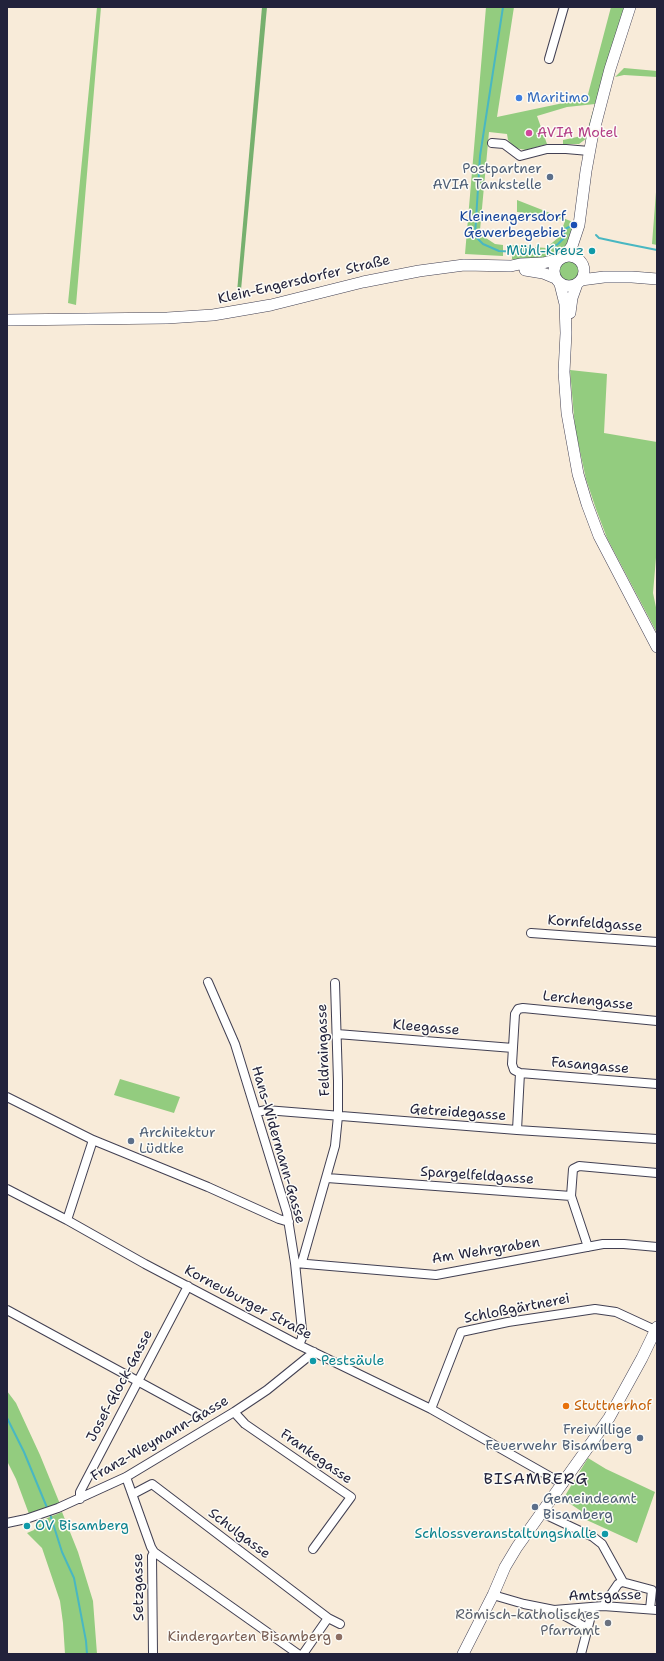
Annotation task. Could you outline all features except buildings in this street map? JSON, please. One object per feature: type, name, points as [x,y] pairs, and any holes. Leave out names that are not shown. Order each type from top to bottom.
[{"type":"main road","points":[[630,7],[609,76],[589,151],[579,225],[572,246],[554,266],[557,281],[565,304],[566,333],[564,372],[566,413],[574,458],[582,488],[590,514],[606,550],[657,647]]},
{"type":"main road","points":[[566,333],[572,298],[584,272],[579,225]]},
{"type":"main road","points":[[562,258],[573,257],[582,264],[595,269],[632,277]]},
{"type":"main road","name":"Klein-Engersdorfer Straße","points":[[7,320],[167,318],[213,315],[272,306],[363,282],[419,270],[464,265],[511,266],[543,263],[562,258]]},
{"type":"main road","name":"Klein-Engersdorfer Straße","points":[[511,266],[543,273],[557,281]]},
{"type":"main road","points":[[557,281],[568,286],[599,277],[657,279]]},
{"type":"main road","points":[[462,1654],[505,1567],[517,1547],[610,1416],[656,1329]]},
{"type":"street","points":[[549,59],[564,7]]},
{"type":"street","points":[[492,143],[504,144],[520,156],[547,149],[589,151]]},
{"type":"street","name":"Kornfeldgasse","points":[[531,933],[657,942]]},
{"type":"street","name":"Hans-Widermann-Gasse","points":[[208,982],[235,1044],[257,1112],[289,1222],[298,1263],[303,1334],[299,1345]]},
{"type":"street","name":"Feldraingasse","points":[[335,983],[338,1116]]},
{"type":"street","name":"Lerchengasse","points":[[513,1048],[515,1014],[518,1009],[523,1008],[657,1021]]},
{"type":"street","name":"Kleegasse","points":[[337,1034],[513,1048]]},
{"type":"street","points":[[513,1048],[513,1068],[520,1073],[517,1130]]},
{"type":"street","name":"Fasangasse","points":[[520,1073],[657,1084]]},
{"type":"street","points":[[7,1097],[93,1140],[289,1222]]},
{"type":"street","name":"Getreidegasse","points":[[257,1112],[266,1110],[517,1130],[657,1139]]},
{"type":"street","points":[[298,1263],[327,1178],[335,1146],[338,1116]]},
{"type":"street","points":[[67,1220],[93,1140]]},
{"type":"street","points":[[588,1247],[571,1196],[572,1171],[576,1166],[657,1173]]},
{"type":"street","name":"Spargelfeldgasse","points":[[327,1178],[571,1196]]},
{"type":"street","name":"Korneuburger Straße","points":[[7,1189],[299,1345],[431,1409],[563,1484]]},
{"type":"street","name":"Am Wehrgraben","points":[[298,1263],[436,1275],[612,1243],[657,1247]]},
{"type":"street","name":"Josef-Glock-Gasse","points":[[80,1499],[80,1492],[188,1286]]},
{"type":"street","name":"Schloßgärtnerei","points":[[431,1409],[461,1332],[582,1310],[606,1309],[656,1329]]},
{"type":"street","points":[[7,1310],[200,1415]]},
{"type":"street","name":"Franz-Weymann-Gasse","points":[[7,1524],[38,1516],[80,1499],[126,1477],[234,1412],[267,1390],[314,1352]]},
{"type":"street","name":"Frankegasse","points":[[234,1412],[245,1424],[351,1497],[313,1549]]},
{"type":"street","name":"Setzgasse","points":[[126,1477],[154,1552],[152,1556],[153,1654]]},
{"type":"street","name":"Schulgasse","points":[[133,1494],[152,1484],[328,1618],[340,1624]]},
{"type":"street","points":[[542,1513],[594,1537],[602,1544],[623,1582]]},
{"type":"street","points":[[154,1552],[298,1654]]},
{"type":"street","points":[[603,1606],[618,1584],[623,1582],[652,1590]]},
{"type":"street","points":[[654,1609],[652,1590],[657,1583]]},
{"type":"street","name":"Amtsgasse","points":[[492,1595],[554,1610],[587,1628]]},
{"type":"street","name":"Amtsgasse","points":[[554,1610],[603,1606],[654,1609]]},
{"type":"street","points":[[581,1654],[593,1608]]},
{"type":"street","points":[[303,1654],[328,1618]]},
{"type":"green space","points":[[97,7],[101,7],[76,305],[68,303]]},
{"type":"green space","points":[[262,7],[267,7],[241,290],[237,292]]},
{"type":"green space","points":[[486,7],[514,7],[497,117],[587,98],[611,7],[627,7],[587,138],[579,144],[563,144],[563,140],[586,135],[595,104],[567,107],[537,116],[547,144],[526,150],[515,148],[508,140],[507,134],[489,132],[480,230],[486,238],[495,244],[503,245],[503,256],[465,254]]},
{"type":"green space","points":[[624,68],[657,71],[657,77],[624,75],[615,77]]},
{"type":"green space","points":[[657,179],[657,245],[652,244]]},
{"type":"green space","points":[[517,200],[573,222],[574,233],[571,242],[558,256],[516,261],[512,259],[512,245],[546,248],[559,237],[565,221],[553,216],[517,212]]},
{"type":"green space","points":[[569,259],[577,263],[581,271],[577,279],[569,283],[561,279],[557,271],[561,263]]},
{"type":"green space","points":[[570,370],[607,374],[604,433],[657,442],[657,546],[653,593],[657,612],[657,633],[607,538],[586,479],[575,428]]},
{"type":"green space","points":[[120,1079],[180,1097],[174,1113],[114,1095]]},
{"type":"green space","points":[[7,1391],[16,1403],[40,1455],[60,1504],[29,1514],[16,1479],[7,1461]]},
{"type":"green space","points":[[588,1458],[606,1469],[655,1492],[637,1543],[580,1517],[581,1511],[563,1499]]},
{"type":"green space","points":[[62,1512],[78,1552],[93,1601],[97,1654],[65,1654],[60,1601],[42,1548],[27,1533],[34,1530],[40,1521]]},
{"type":"waterway","points":[[503,7],[480,156],[475,236],[483,244],[499,251],[540,253],[558,244],[563,239],[565,229],[571,226]]},
{"type":"waterway","points":[[596,235],[599,238],[657,250]]},
{"type":"waterway","points":[[7,1418],[24,1452],[48,1510]]},
{"type":"waterway","points":[[50,1514],[62,1552],[74,1578],[86,1641],[87,1654]]},
{"type":"place","name":"Maritimo","points":[[519,98]]},
{"type":"place","name":"AVIA Motel","points":[[529,133]]},
{"type":"place","name":"Postpartner AVIA Tankstelle","points":[[550,177]]},
{"type":"place","name":"Kleinengersdorf Gewerbegebiet","points":[[574,225]]},
{"type":"place","name":"Mühl-Kreuz","points":[[592,251]]},
{"type":"place","name":"Architektur Lüdtke","points":[[131,1141]]},
{"type":"place","name":"Pestsäule","points":[[313,1361]]},
{"type":"place","name":"Stuttnerhof","points":[[566,1406]]},
{"type":"place","name":"Freiwillige Feuerwehr Bisamberg","points":[[640,1438]]},
{"type":"place","name":"Gemeindeamt Bisamberg","points":[[535,1507]]},
{"type":"place","name":"OV Bisamberg","points":[[27,1526]]},
{"type":"place","name":"Schlossveranstaltungshalle","points":[[605,1534]]},
{"type":"place","name":"Römisch-katholisches Pfarramt","points":[[608,1623]]},
{"type":"place","name":"Kindergarten Bisamberg","points":[[339,1637]]},
{"type":"district","name":"BISAMBERG","points":[[536,1480]]}]
